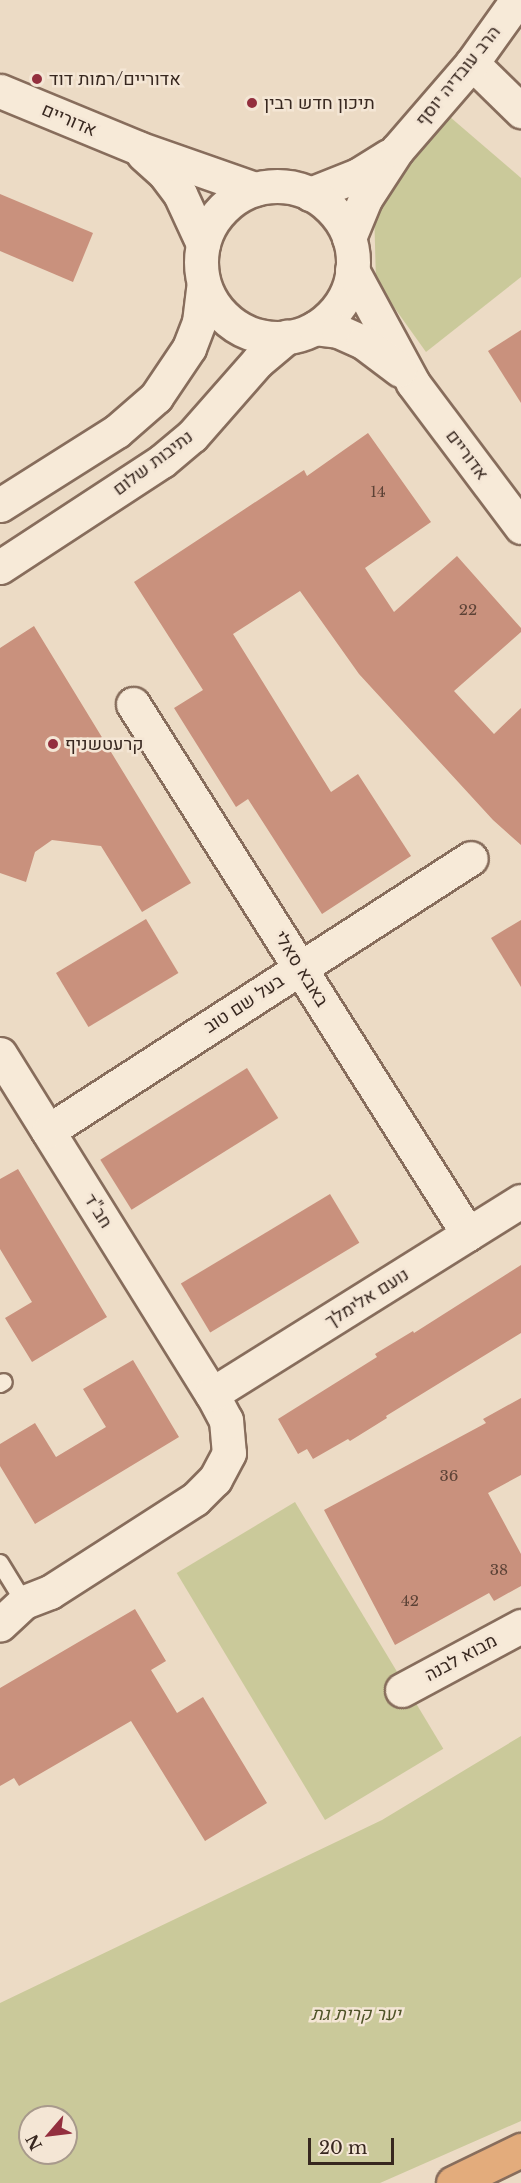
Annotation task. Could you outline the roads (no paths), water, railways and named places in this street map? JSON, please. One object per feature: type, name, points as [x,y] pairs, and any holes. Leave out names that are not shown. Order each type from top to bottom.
[{"type":"highway","points":[[453,2183],[521,2150]]},
{"type":"street","name":"הרב עובדיה יוסף","points":[[348,238],[365,199],[397,150],[472,63],[517,0]]},
{"type":"street","points":[[472,63],[521,111]]},
{"type":"street","name":"אדוריים","points":[[0,91],[138,148],[255,189]]},
{"type":"street","name":"אדוריים","points":[[138,148],[165,174],[180,194],[203,244]]},
{"type":"street","name":"הרב עובדיה יוסף","points":[[310,194],[358,175],[397,150]]},
{"type":"street","points":[[283,186],[310,194],[334,212],[348,238],[352,270],[340,304],[301,333],[264,337],[230,322],[212,302],[204,284],[201,264],[203,244],[210,225],[221,209],[236,197],[255,189],[283,186]]},
{"type":"street","name":"אדוריים","points":[[352,270],[413,382],[521,527]]},
{"type":"street","points":[[0,506],[117,431],[156,398],[189,348],[199,322],[204,284]]},
{"type":"street","name":"אדוריים","points":[[301,333],[338,331],[363,342],[385,356],[413,382]]},
{"type":"street","name":"נתיבות שלום","points":[[0,567],[162,461],[192,436],[258,361],[301,333]]},
{"type":"street","name":"באבא סאלי","points":[[133,704],[468,1234]]},
{"type":"street","name":"בעל שם טוב","points":[[48,1131],[471,858]]},
{"type":"street","name":"חב\"ד","points":[[0,1054],[204,1381],[226,1420],[229,1453],[215,1479],[195,1499],[50,1592],[24,1602]]},
{"type":"street","name":"נועם אלימלך","points":[[204,1381],[468,1234],[521,1201]]},
{"type":"street","points":[[0,1624],[24,1602]]},
{"type":"street","name":"מבוא לבנה","points":[[402,1690],[521,1626]]},
{"type":"lane","points":[[0,1563],[24,1602]]},
{"type":"place","name":"אדוריים/רמות דוד","points":[[37,79]]},
{"type":"place","name":"תיכון חדש רבין","points":[[252,103]]},
{"type":"place","name":"קרעטשניף","points":[[53,744]]},
{"type":"park label","name":"יער קרית גת","points":[[356,2014]]}]
